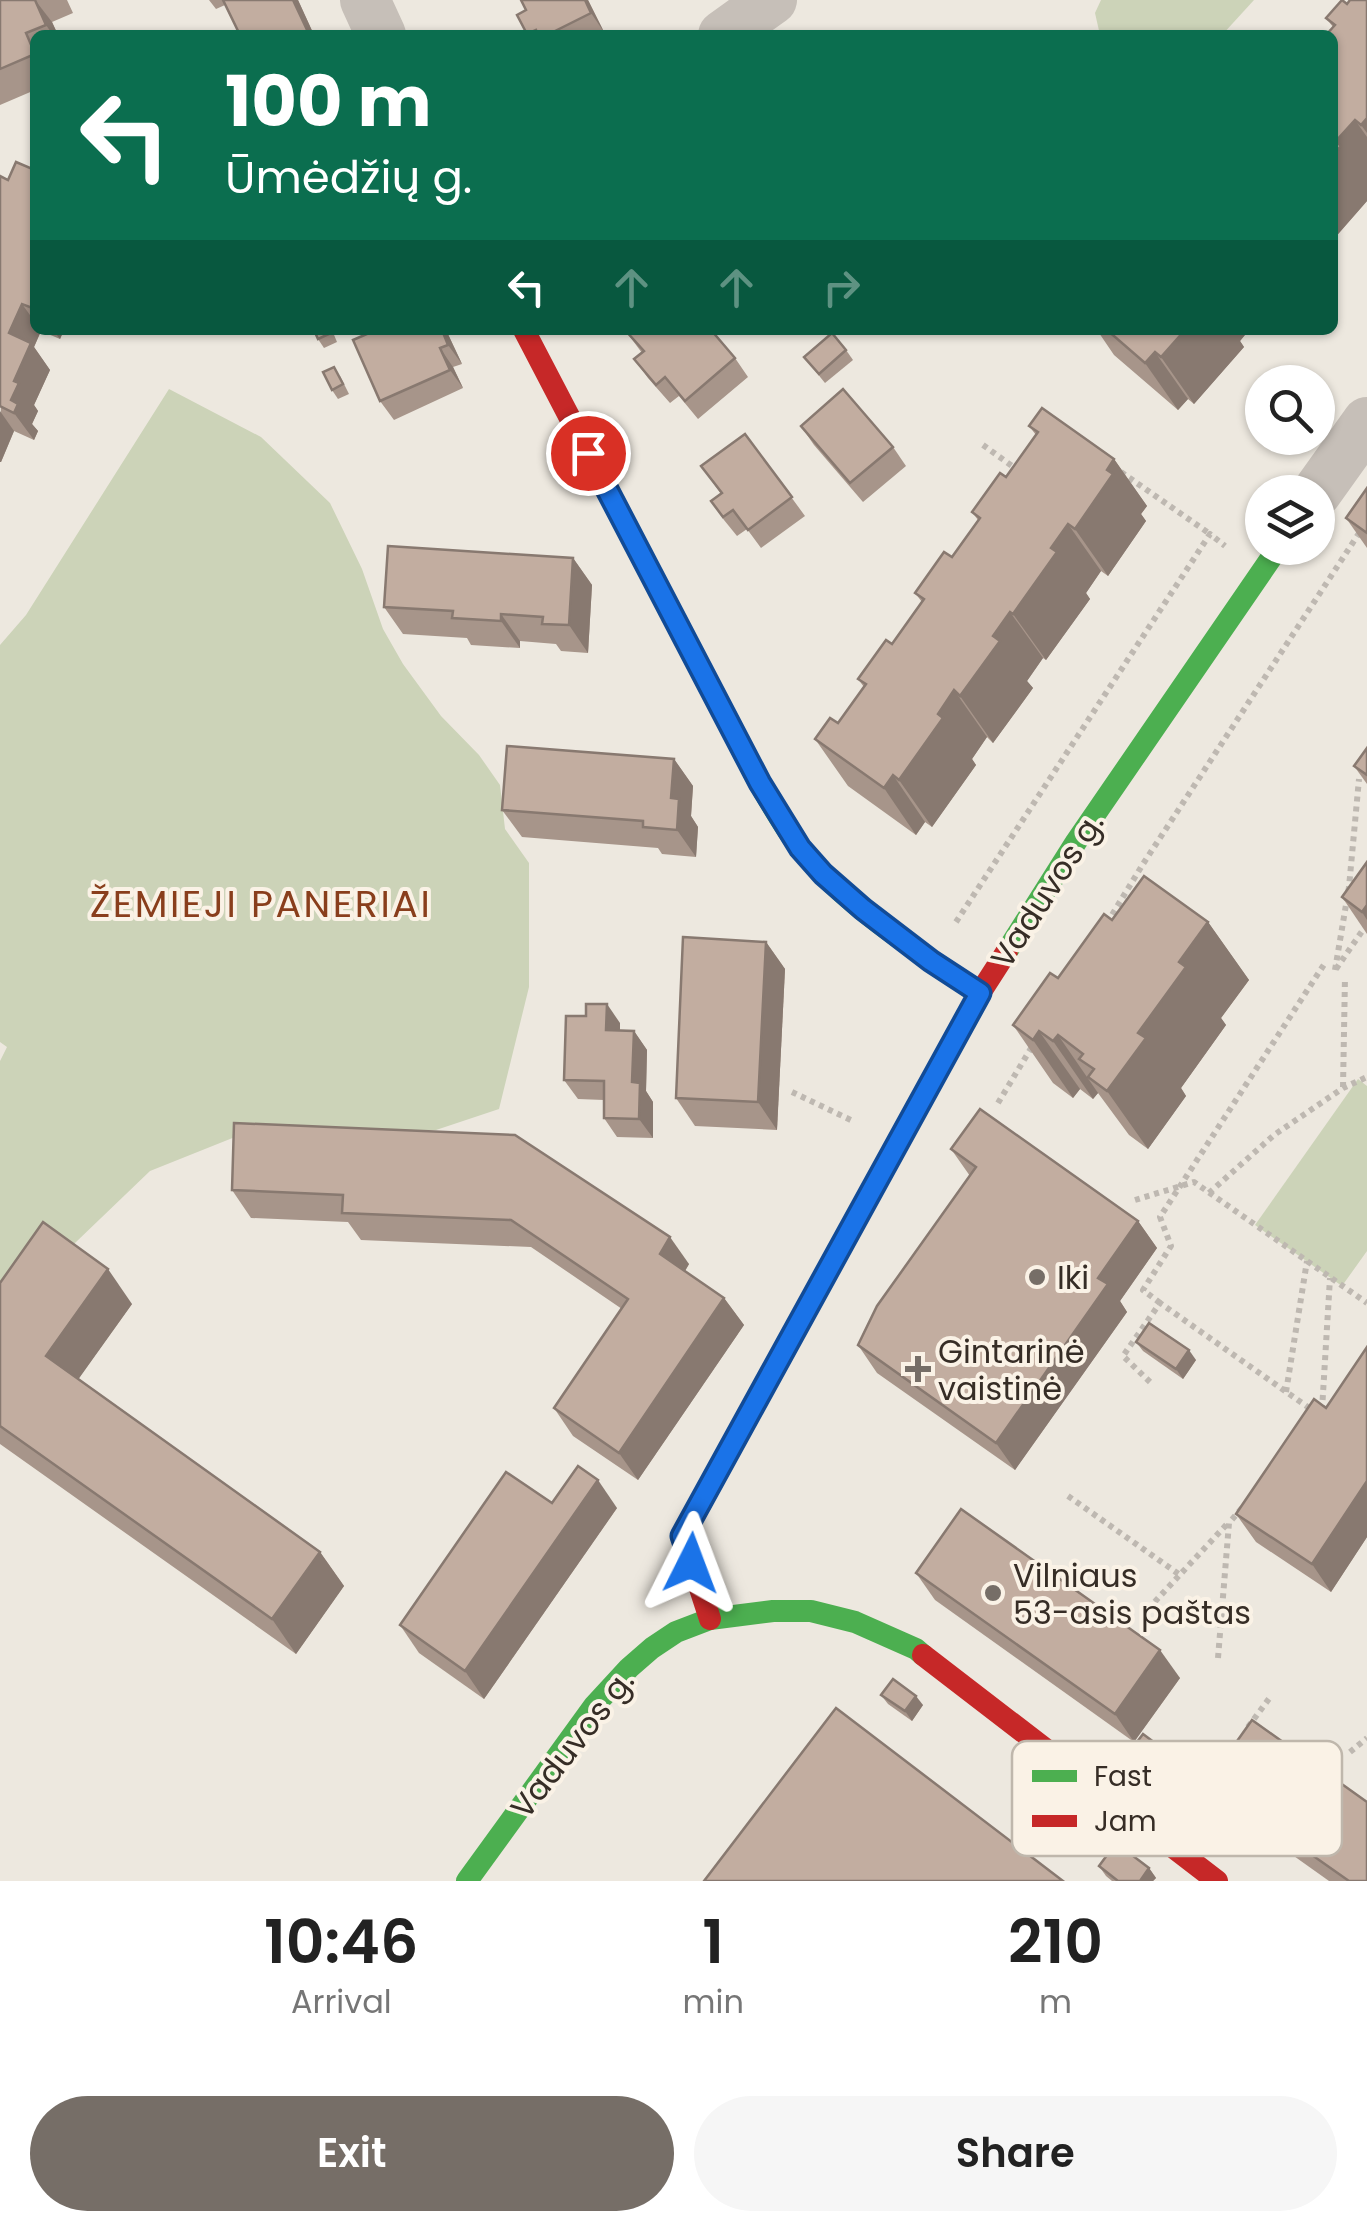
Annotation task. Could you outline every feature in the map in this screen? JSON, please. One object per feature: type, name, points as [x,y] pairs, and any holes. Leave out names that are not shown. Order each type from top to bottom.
[{"type":"street","points":[[365,0],[379,30]]},
{"type":"street","points":[[730,30],[772,0]]},
{"type":"street","points":[[527,335],[760,783],[800,848],[863,909],[980,993]]},
{"type":"street","points":[[1329,475],[1367,422]]},
{"type":"street","name":"Vaduvos g.","points":[[467,1881],[594,1706],[652,1648],[676,1632],[710,1619],[682,1536],[980,993],[1076,842],[1265,565]]},
{"type":"street","points":[[710,1619],[773,1611],[811,1611],[855,1622],[916,1649],[1036,1741]]},
{"type":"street","points":[[1185,1856],[1218,1881]]},
{"type":"path","points":[[983,445],[1029,478]]},
{"type":"path","points":[[1106,462],[1260,572]]},
{"type":"path","points":[[1101,932],[1367,521]]},
{"type":"path","points":[[931,961],[1210,534]]},
{"type":"path","points":[[1359,779],[1349,887],[1335,970],[1367,924]]},
{"type":"path","points":[[1321,1416],[1143,1290],[1172,1246],[1160,1218],[1325,963]]},
{"type":"path","points":[[1342,1088],[1344,977]]},
{"type":"path","points":[[998,1103],[1039,1034]]},
{"type":"path","points":[[1358,1080],[1367,1066]]},
{"type":"path","points":[[1209,1192],[1274,1134],[1342,1088],[1367,1077]]},
{"type":"path","points":[[792,1092],[896,1145]]},
{"type":"path","points":[[1135,1200],[1194,1182],[1367,1303]]},
{"type":"path","points":[[1286,1392],[1307,1261]]},
{"type":"path","points":[[1321,1416],[1330,1278]]},
{"type":"path","points":[[1150,1382],[1123,1356],[1160,1303]]},
{"type":"path","points":[[1321,1416],[1332,1400]]},
{"type":"path","points":[[1068,1496],[1180,1575]]},
{"type":"path","points":[[1148,1609],[1252,1496]]},
{"type":"path","points":[[1218,1658],[1229,1522]]},
{"type":"path","points":[[1248,1728],[1271,1696]]},
{"type":"path","points":[[1350,1752],[1367,1738]]},
{"type":"green space","points":[[1101,0],[1254,0],[1227,30],[1099,30],[1095,13]]},
{"type":"green space","points":[[169,389],[261,437],[330,503],[362,569],[383,629],[403,664],[500,785],[505,829],[529,863],[529,987],[499,1109],[436,1130],[235,1137],[150,1171],[51,1266],[0,1298],[0,1061],[7,1047],[0,1042],[0,645],[26,615]]},
{"type":"green space","points":[[1358,1079],[1367,1086],[1367,1251],[1342,1286],[1255,1225]]},
{"type":"building","points":[[0,0],[35,0],[46,25],[26,33],[30,56],[0,69]]},
{"type":"building","points":[[223,0],[293,0],[307,30],[238,30]]},
{"type":"building","points":[[521,0],[585,0],[591,13],[557,30],[525,30],[517,15],[526,10]]},
{"type":"building","points":[[1342,0],[1347,4],[1350,0],[1367,0],[1367,118],[1361,125],[1355,120],[1338,139],[1338,30],[1330,30],[1335,25],[1326,18]]},
{"type":"building","points":[[16,162],[30,168],[30,307],[22,304],[9,333],[31,343],[14,381],[19,383],[11,400],[18,404],[14,413],[0,406],[0,176],[8,180]]},
{"type":"building","points":[[364,335],[444,335],[448,345],[440,348],[450,370],[380,401],[353,340]]},
{"type":"building","points":[[630,335],[715,335],[735,358],[685,401],[665,377],[656,385],[634,359],[644,351]]},
{"type":"building","points":[[830,335],[846,350],[819,374],[804,357]]},
{"type":"building","points":[[1113,335],[1181,335],[1161,357],[1155,352],[1145,363]]},
{"type":"building","points":[[334,367],[343,384],[332,390],[323,372]]},
{"type":"building","points":[[843,389],[893,447],[850,483],[801,426]]},
{"type":"building","points":[[1042,408],[1114,459],[1107,470],[1113,474],[1075,529],[1068,524],[1051,548],[1057,552],[993,636],[1000,641],[960,696],[954,690],[938,714],[943,718],[899,780],[893,775],[884,788],[815,739],[830,718],[838,723],[866,684],[858,679],[886,640],[892,644],[924,599],[915,593],[944,552],[952,557],[980,518],[972,512],[1000,473],[1006,477],[1038,432],[1029,426]]},
{"type":"building","points":[[745,434],[792,497],[748,530],[733,510],[723,517],[711,501],[722,493],[701,466]]},
{"type":"building","points":[[1367,488],[1367,533],[1346,518]]},
{"type":"building","points":[[388,546],[573,558],[569,625],[542,624],[543,617],[501,614],[501,621],[452,618],[453,611],[384,607]]},
{"type":"building","points":[[507,746],[674,759],[671,798],[679,799],[677,830],[643,827],[643,821],[502,810]]},
{"type":"building","points":[[1367,748],[1367,775],[1354,766]]},
{"type":"building","points":[[1367,862],[1367,905],[1362,912],[1342,897]]},
{"type":"building","points":[[1144,876],[1208,922],[1179,962],[1186,967],[1138,1033],[1146,1038],[1107,1091],[1088,1077],[1094,1069],[1079,1059],[1083,1054],[1058,1035],[1053,1041],[1039,1031],[1033,1040],[1013,1025],[1050,973],[1058,978],[1104,914],[1112,920]]},
{"type":"building","points":[[683,937],[766,942],[758,1102],[676,1098]]},
{"type":"building","points":[[586,1004],[607,1004],[606,1030],[634,1031],[632,1082],[640,1083],[639,1119],[604,1118],[604,1081],[564,1080],[566,1016],[586,1016]]},
{"type":"building","name":"Iki","points":[[980,1109],[1138,1221],[1098,1278],[1108,1284],[996,1443],[858,1345],[877,1306],[976,1167],[951,1149]]},
{"type":"building","points":[[234,1123],[515,1135],[670,1237],[660,1254],[724,1298],[619,1453],[554,1408],[628,1299],[511,1220],[342,1213],[343,1195],[232,1190]]},
{"type":"building","points":[[43,1222],[108,1269],[46,1356],[320,1552],[272,1619],[0,1426],[0,1283]]},
{"type":"building","points":[[1149,1323],[1189,1350],[1176,1369],[1136,1342]]},
{"type":"building","points":[[1367,1347],[1367,1481],[1312,1564],[1236,1514],[1314,1399],[1326,1408]]},
{"type":"building","points":[[578,1466],[598,1480],[465,1671],[400,1625],[506,1472],[552,1503]]},
{"type":"building","points":[[961,1509],[1160,1650],[1115,1714],[916,1573]]},
{"type":"building","points":[[893,1679],[916,1696],[905,1711],[881,1695]]},
{"type":"building","points":[[836,1708],[1012,1842],[1012,1856],[1030,1856],[1063,1881],[704,1881]]},
{"type":"building","points":[[1252,1720],[1281,1741],[1237,1741]]},
{"type":"building","points":[[1342,1784],[1367,1802],[1367,1881],[1349,1881],[1313,1856],[1342,1856]]},
{"type":"building","points":[[1106,1856],[1133,1856],[1149,1868],[1140,1881],[1118,1881],[1099,1866]]},
{"type":"traffic: fast","points":[[1007,951],[1076,842],[1266,565]]},
{"type":"traffic: fast","points":[[706,679],[773,808],[817,868],[884,927],[980,993]]},
{"type":"traffic: fast","points":[[467,1881],[594,1706],[629,1668],[676,1632],[710,1619],[773,1611],[811,1611],[855,1622],[923,1655]]},
{"type":"traffic: jam","points":[[527,335],[706,679]]},
{"type":"traffic: jam","points":[[710,1619],[683,1536],[980,993],[1007,951]]},
{"type":"traffic: jam","points":[[923,1655],[1035,1741]]},
{"type":"traffic: jam","points":[[1184,1856],[1217,1881]]},
{"type":"place","name":"Iki","points":[[1037,1277]]},
{"type":"place","name":"Gintarinė vaistinė","points":[[918,1369]]},
{"type":"place","name":"Vilniaus 53-asis paštas","points":[[993,1593]]},
{"type":"district","name":"ŽEMIEJI PANERIAI","points":[[261,903]]},
{"type":"route","points":[[588,453],[760,783],[800,848],[863,909],[980,993],[682,1536],[691,1563]]}]
